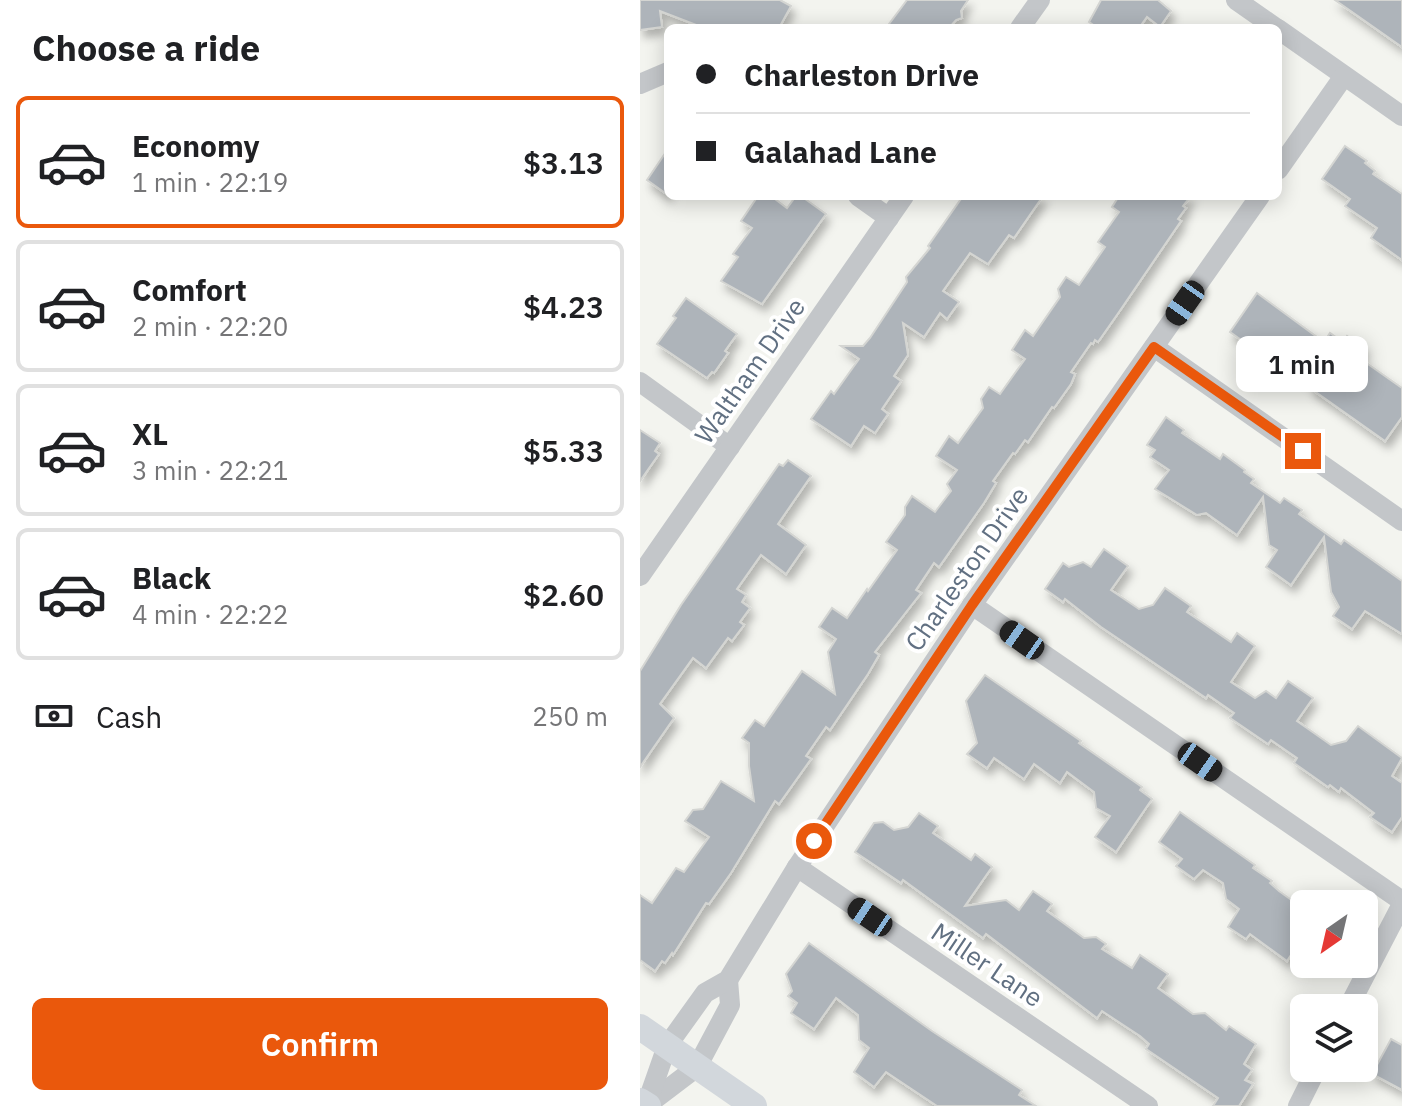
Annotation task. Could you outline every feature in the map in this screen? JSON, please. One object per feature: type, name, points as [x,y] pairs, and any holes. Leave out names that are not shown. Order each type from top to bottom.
[{"type":"main road","points":[[640,1027],[754,1106]]},
{"type":"main road","points":[[640,1101],[647,1106]]},
{"type":"street","points":[[1023,24],[1040,0]]},
{"type":"street","points":[[1236,0],[1270,24]]},
{"type":"street","points":[[1282,33],[1402,116]]},
{"type":"street","points":[[640,84],[664,74]]},
{"type":"street","points":[[1282,164],[1344,76]]},
{"type":"street","points":[[864,200],[889,218]]},
{"type":"street","name":"Waltham Drive","points":[[640,576],[901,200]]},
{"type":"street","name":"Charleston Drive","points":[[647,1106],[667,1046],[705,993],[728,980],[797,867],[972,605],[1257,200]]},
{"type":"street","points":[[1154,347],[1402,521]]},
{"type":"street","points":[[640,382],[730,447]]},
{"type":"street","points":[[972,605],[1402,902],[1355,994]]},
{"type":"street","name":"Miller Lane","points":[[797,867],[1148,1106]]},
{"type":"street","name":"Charleston Drive","points":[[647,1106],[697,1067],[730,1005],[728,980]]},
{"type":"street","points":[[1298,1106],[1310,1082]]},
{"type":"building","points":[[640,0],[780,0],[791,6],[781,24],[694,24],[660,11],[662,27],[640,30]]},
{"type":"building","points":[[907,0],[968,0],[961,11],[962,18],[952,24],[889,24]]},
{"type":"building","points":[[1101,0],[1158,0],[1171,11],[1162,24],[1156,24],[1147,17],[1142,24],[1089,22]]},
{"type":"building","points":[[1335,0],[1402,0],[1402,47]]},
{"type":"building","points":[[1345,146],[1367,161],[1365,163],[1375,171],[1373,174],[1402,194],[1402,260],[1371,238],[1377,228],[1345,206],[1350,199],[1322,179]]},
{"type":"building","points":[[664,155],[664,192],[647,180]]},
{"type":"building","points":[[755,200],[776,200],[787,208],[793,200],[807,200],[826,214],[762,304],[721,281],[738,257],[733,254],[752,228],[741,221]]},
{"type":"building","points":[[960,200],[1040,200],[1014,238],[1009,235],[988,264],[970,253],[943,291],[959,302],[947,319],[940,313],[924,337],[903,323],[908,355],[894,376],[901,381],[882,409],[888,414],[875,433],[864,426],[851,446],[811,419],[859,359],[841,346],[863,346],[870,338],[907,282],[906,277],[930,248],[928,246]]},
{"type":"building","points":[[1116,200],[1188,200],[1178,219],[1181,221],[1098,342],[1095,340],[1091,343],[1071,372],[1075,374],[1071,384],[1028,442],[1025,440],[1013,453],[993,481],[996,483],[984,503],[939,567],[934,563],[916,590],[921,593],[875,652],[879,655],[868,674],[830,730],[826,727],[806,756],[811,759],[779,804],[775,801],[731,873],[709,904],[706,903],[673,955],[665,963],[662,961],[655,971],[640,960],[640,895],[652,903],[676,868],[684,872],[709,837],[685,821],[693,810],[703,809],[721,781],[754,801],[749,743],[742,738],[755,720],[764,726],[802,671],[835,694],[828,652],[836,639],[819,627],[832,608],[847,618],[868,591],[897,550],[886,542],[905,515],[905,507],[912,496],[935,512],[951,491],[947,484],[957,470],[936,456],[949,436],[958,443],[983,408],[981,399],[989,387],[1000,394],[1025,359],[1012,350],[1025,330],[1033,336],[1060,297],[1058,289],[1066,277],[1079,285],[1105,247],[1098,242],[1119,212],[1112,207]]},
{"type":"building","points":[[1257,293],[1324,342],[1330,333],[1343,342],[1347,336],[1364,348],[1358,357],[1402,388],[1402,417],[1385,441],[1310,388],[1313,383],[1264,350],[1261,354],[1230,332]]},
{"type":"building","points":[[686,298],[737,334],[725,351],[728,353],[707,378],[657,344]]},
{"type":"building","points":[[1166,417],[1184,430],[1182,433],[1220,459],[1223,454],[1245,470],[1254,479],[1251,483],[1280,503],[1284,498],[1302,510],[1299,514],[1341,544],[1344,540],[1402,581],[1402,634],[1365,611],[1352,629],[1333,616],[1339,607],[1331,592],[1324,537],[1291,585],[1266,567],[1277,550],[1269,545],[1263,497],[1237,535],[1206,513],[1197,515],[1155,489],[1169,470],[1150,457],[1155,450],[1147,445]]},
{"type":"building","points":[[640,430],[660,443],[655,451],[659,454],[640,481]]},
{"type":"building","points":[[788,460],[811,476],[778,524],[806,545],[786,574],[761,555],[737,589],[746,595],[742,602],[750,608],[740,622],[744,625],[732,641],[728,638],[706,668],[693,658],[660,704],[674,718],[640,767],[640,671],[681,605],[779,464],[783,466]]},
{"type":"building","points":[[1104,549],[1128,566],[1111,590],[1139,609],[1153,605],[1165,588],[1191,606],[1187,612],[1231,642],[1237,633],[1255,646],[1231,682],[1255,698],[1266,691],[1276,698],[1288,681],[1313,698],[1297,721],[1331,745],[1346,741],[1358,726],[1402,758],[1392,776],[1402,783],[1402,817],[1392,832],[1370,817],[1374,813],[1341,788],[1339,792],[1330,785],[1328,787],[1294,763],[1297,758],[1271,740],[1268,744],[1230,718],[1234,713],[1208,695],[1206,698],[1065,599],[1063,602],[1045,589],[1063,563],[1069,567],[1083,562],[1091,567]]},
{"type":"building","points":[[985,675],[1081,741],[1079,743],[1142,787],[1140,790],[1152,799],[1116,852],[1095,837],[1110,816],[1096,808],[1094,792],[1067,772],[1060,783],[1034,764],[1024,779],[994,758],[987,768],[967,754],[977,743],[966,701]]},
{"type":"building","points":[[1180,812],[1255,865],[1253,868],[1290,899],[1290,956],[1287,961],[1250,934],[1246,939],[1228,927],[1239,909],[1226,899],[1223,883],[1203,870],[1194,879],[1176,866],[1182,859],[1159,842]]},
{"type":"building","points":[[919,813],[938,826],[933,833],[971,860],[975,854],[992,867],[965,906],[1006,900],[1019,910],[1033,891],[1052,904],[1047,911],[1084,938],[1096,937],[1106,944],[1102,949],[1132,968],[1140,955],[1168,974],[1158,988],[1193,1014],[1205,1013],[1226,1030],[1229,1026],[1256,1044],[1244,1064],[1252,1070],[1245,1080],[1253,1084],[1239,1106],[1213,1106],[1218,1098],[1146,1049],[1149,1044],[1140,1036],[1102,1011],[1097,1018],[986,934],[983,938],[903,880],[901,883],[855,852],[874,823],[883,822],[894,830],[908,827]]},
{"type":"building","points":[[809,943],[932,1031],[1022,1090],[1019,1095],[1036,1106],[937,1106],[886,1072],[874,1087],[854,1072],[869,1048],[859,1040],[858,1015],[836,998],[814,1029],[791,1013],[797,1003],[788,996],[792,991],[786,974]]},
{"type":"building","points":[[1391,1039],[1402,1045],[1402,1090],[1378,1077],[1378,1063]]},
{"type":"route","points":[[814,841],[972,605],[1154,347],[1303,451]]}]
